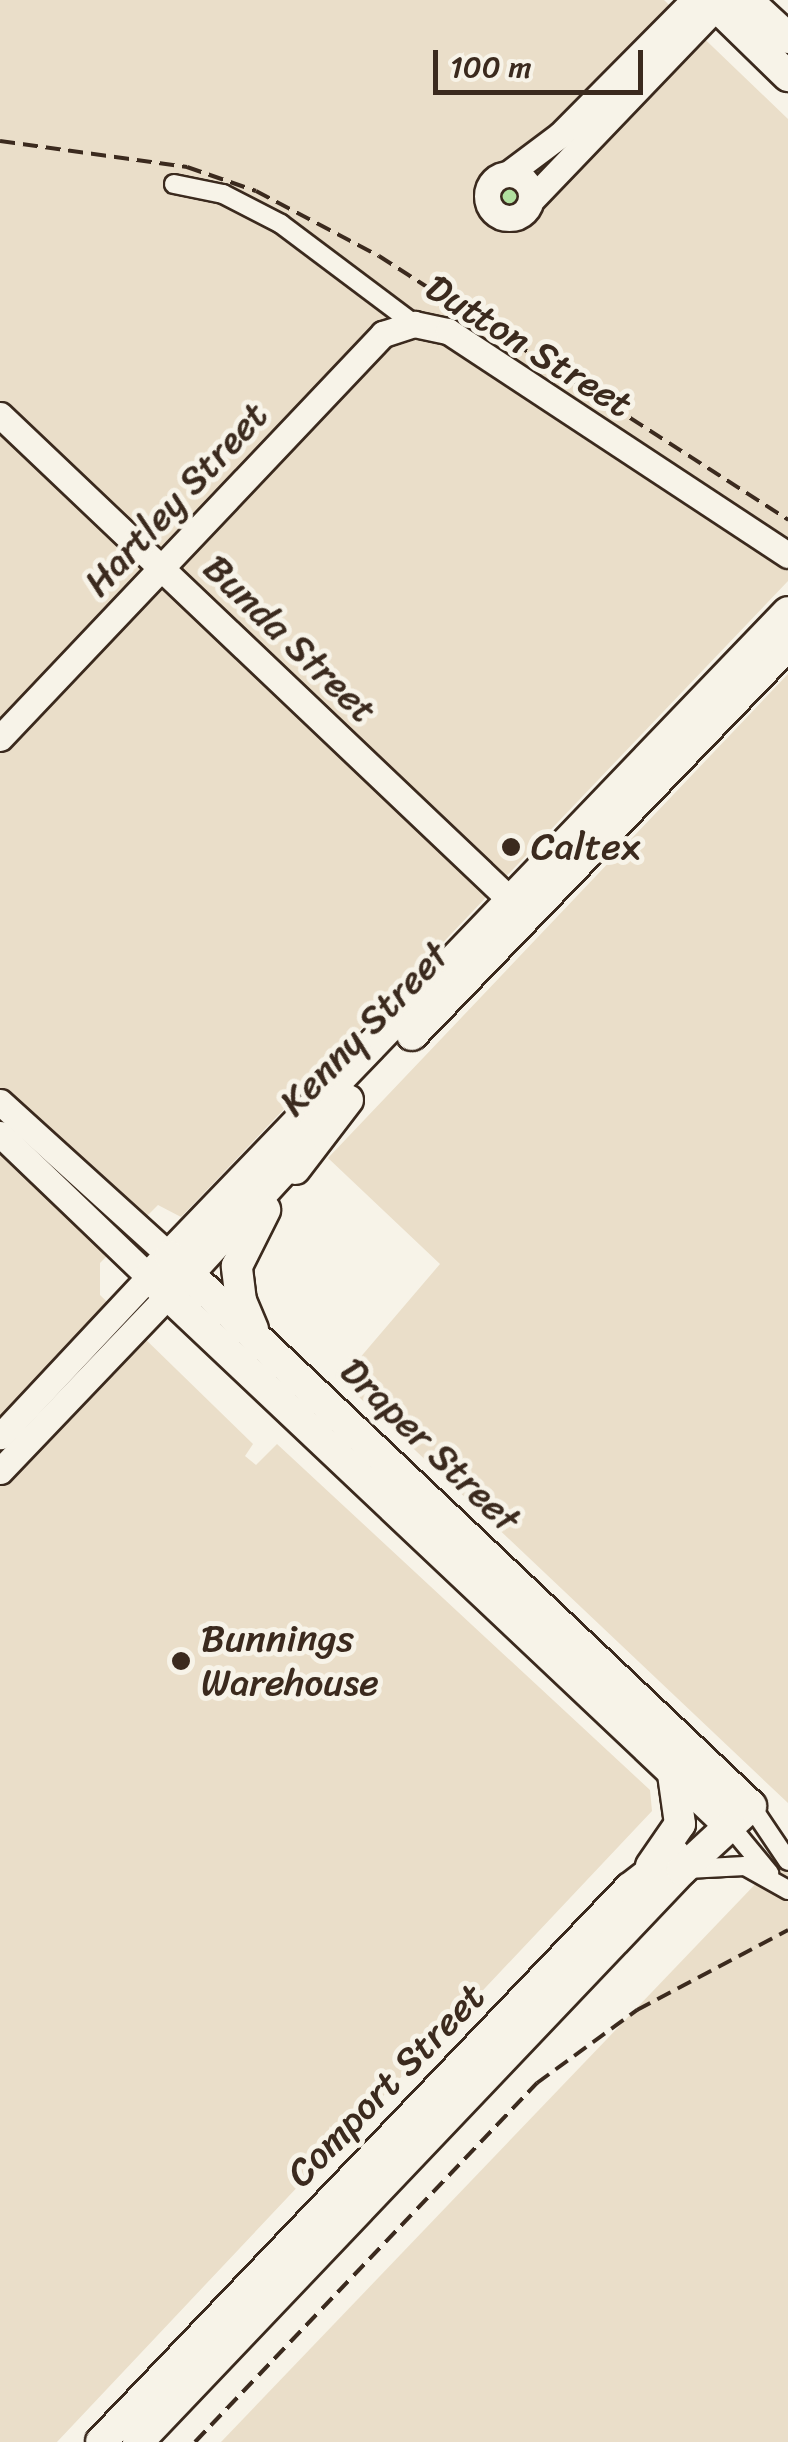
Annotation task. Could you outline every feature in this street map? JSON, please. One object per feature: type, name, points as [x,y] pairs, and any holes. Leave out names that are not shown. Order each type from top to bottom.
[{"type":"highway","points":[[748,0],[788,38]]},
{"type":"highway","points":[[711,2],[788,76]]},
{"type":"highway","name":"Kenny Street","points":[[169,1275],[348,1100],[788,612]]},
{"type":"highway","name":"Kenny Street","points":[[169,1275],[520,910],[788,645]]},
{"type":"highway","points":[[257,1336],[240,1301],[242,1247],[348,1100]]},
{"type":"highway","name":"Draper Street","points":[[169,1275],[257,1336],[735,1811]]},
{"type":"highway","name":"Draper Street","points":[[169,1275],[672,1771],[735,1811]]},
{"type":"highway","points":[[630,1888],[676,1836],[682,1804],[672,1771]]},
{"type":"highway","name":"Comport Street","points":[[149,2431],[735,1811]]},
{"type":"highway","name":"Comport Street","points":[[102,2442],[630,1888],[735,1811]]},
{"type":"street","points":[[711,2],[517,217],[495,213],[487,193],[494,180],[545,148],[711,2]]},
{"type":"street","points":[[545,148],[579,148]]},
{"type":"street","points":[[508,174],[526,182],[531,200]]},
{"type":"street","name":"Dutton Street","points":[[174,184],[223,194],[281,224],[414,324],[448,331],[788,554]]},
{"type":"street","name":"Hartley Street","points":[[0,738],[382,334],[414,324]]},
{"type":"street","name":"Bunda Street","points":[[0,415],[520,910]]},
{"type":"street","name":"Draper Street","points":[[0,1102],[169,1275]]},
{"type":"street","name":"Draper Street","points":[[0,1134],[169,1275]]},
{"type":"street","name":"Kenny Street","points":[[0,1436],[169,1275]]},
{"type":"street","name":"Kenny Street","points":[[0,1472],[169,1275]]},
{"type":"street","name":"Draper Street","points":[[735,1811],[788,1861]]},
{"type":"street","name":"Draper Street","points":[[735,1811],[784,1887]]},
{"type":"street","name":"Draper Street","points":[[682,1870],[744,1866],[784,1887]]},
{"type":"street","points":[[126,2442],[149,2431]]},
{"type":"shaded area","points":[[0,0],[664,0],[788,119],[788,581],[181,1217],[158,1205],[100,1263],[100,1295],[253,1444],[245,1456],[256,1465],[277,1444],[650,1790],[652,1811],[57,2442],[0,2442]]},
{"type":"shaded area","points":[[788,674],[788,1803],[341,1380],[440,1264],[328,1158]]},
{"type":"shaded area","points":[[788,1850],[788,2442],[221,2442]]},
{"type":"green space","points":[[509,184],[518,187],[518,205],[509,208],[500,205],[497,196],[500,187]]},
{"type":"railway","points":[[0,141],[187,167],[256,191],[379,256],[788,520]]},
{"type":"railway","points":[[195,2442],[537,2083],[637,2010],[788,1930]]},
{"type":"place","name":"Caltex","points":[[511,847]]},
{"type":"place","name":"Bunnings Warehouse","points":[[181,1661]]}]
